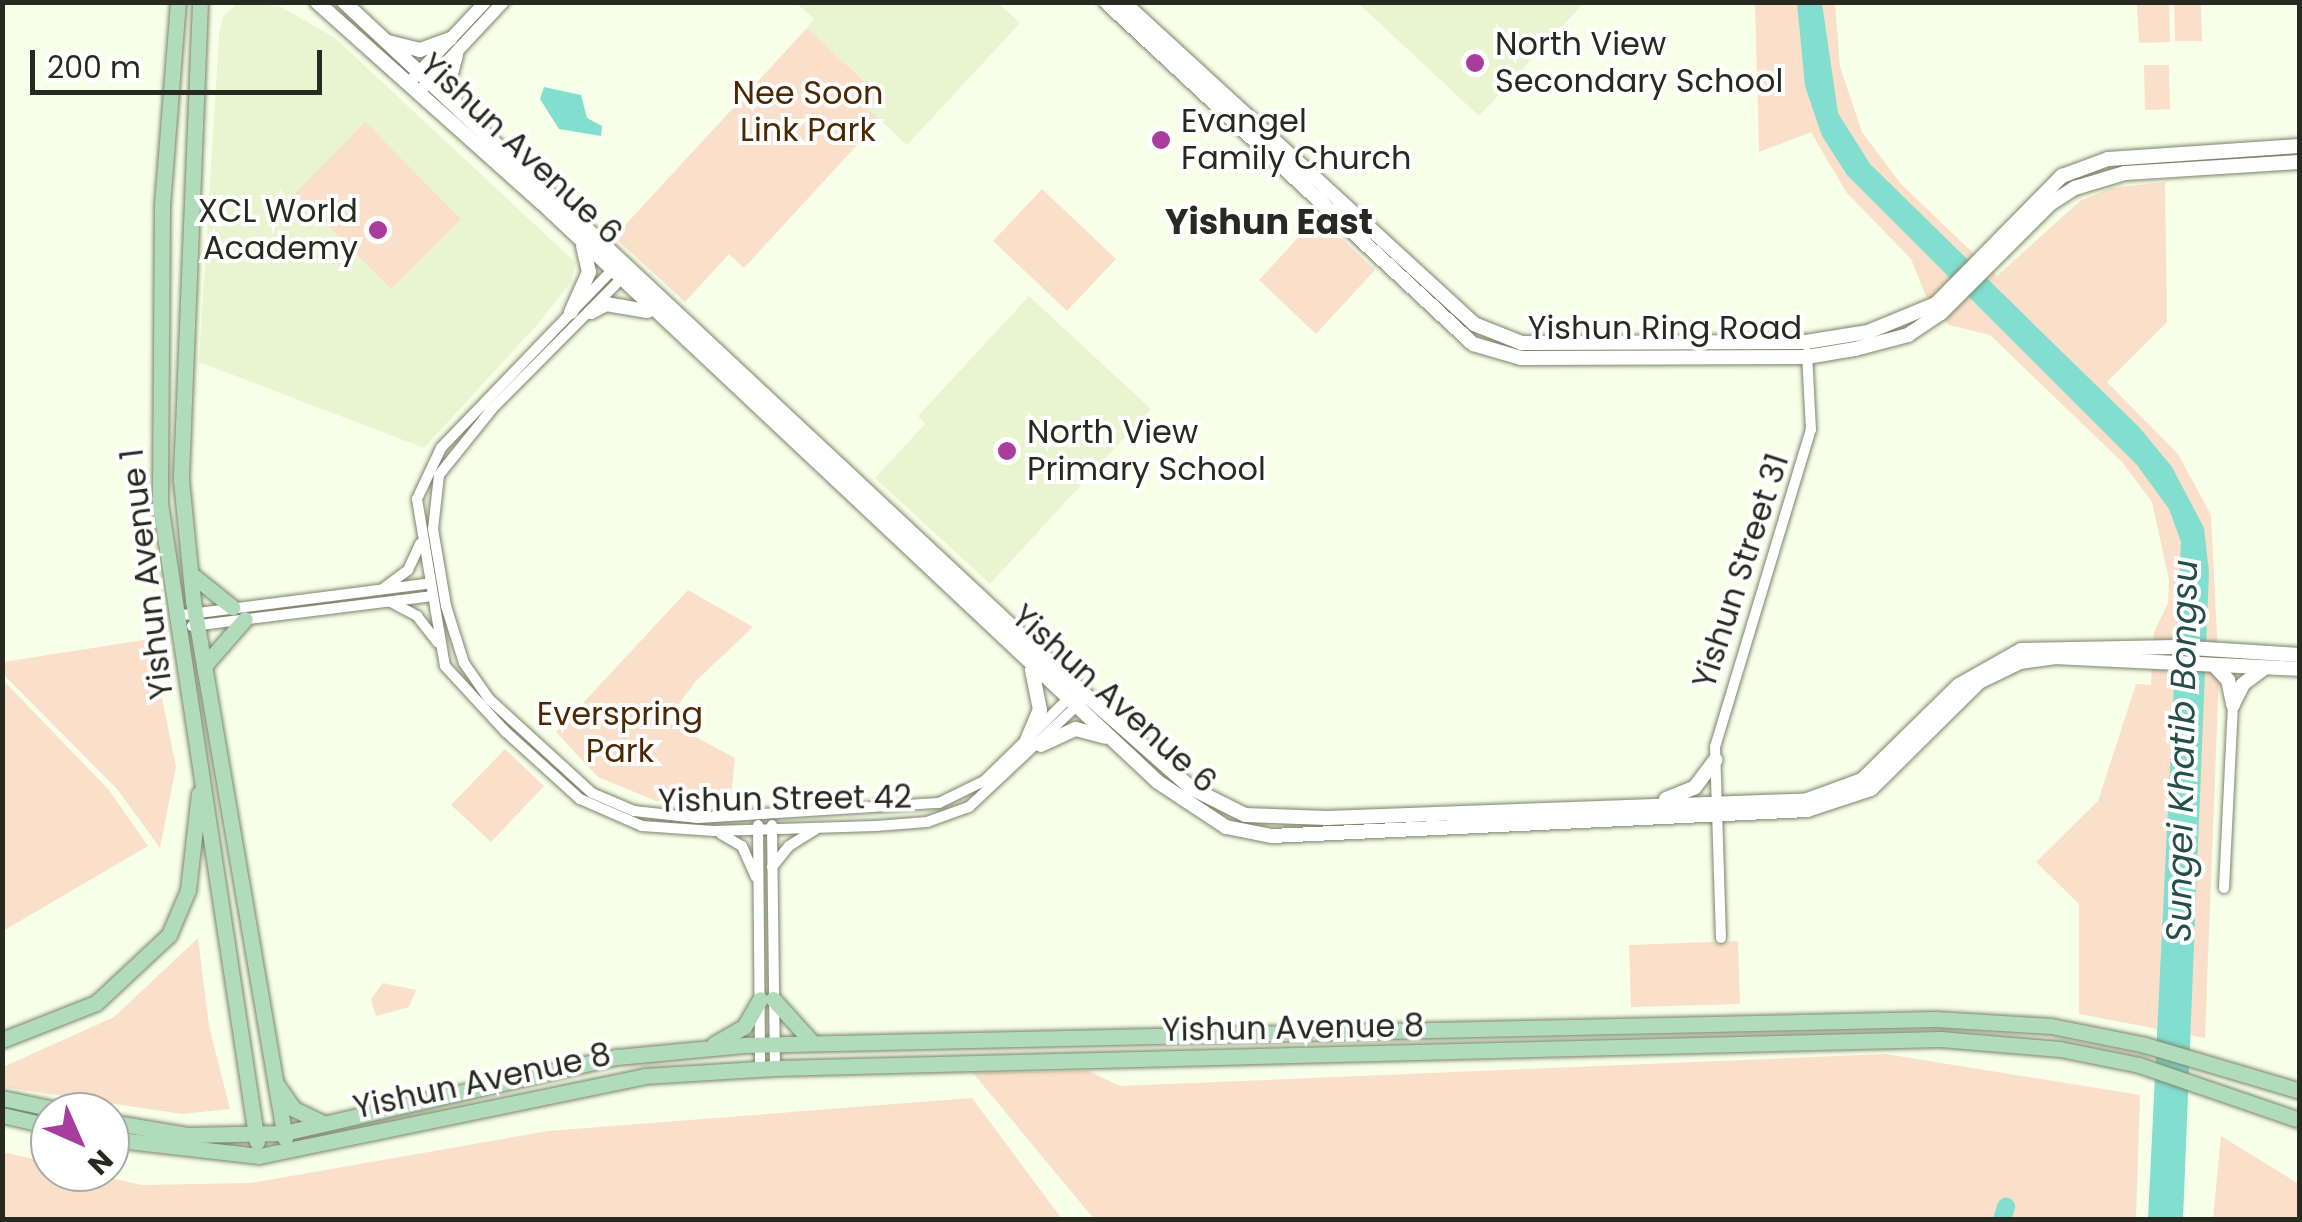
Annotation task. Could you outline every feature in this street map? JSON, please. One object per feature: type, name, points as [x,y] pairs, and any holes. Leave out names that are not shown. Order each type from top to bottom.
[{"type":"main road","name":"Yishun Avenue 1","points":[[178,2],[156,396],[176,623],[258,1156]]},
{"type":"main road","name":"Yishun Avenue 1","points":[[200,2],[180,391],[191,574],[286,1152]]},
{"type":"main road","points":[[198,21],[209,2]]},
{"type":"main road","name":"Yishun Avenue 6","points":[[317,2],[458,108],[621,270],[661,318],[1030,665],[1078,698],[1190,788],[1245,815],[1482,818],[1720,808],[1807,800],[1845,790],[1882,766],[1958,685],[2020,650],[2169,647],[2211,660],[2300,670]]},
{"type":"main road","name":"Yishun Avenue 6","points":[[344,2],[580,240],[707,342],[1078,698],[1114,741],[1184,804],[1239,831],[1272,836],[1652,806],[1807,810],[1871,788],[1978,682],[2020,662],[2056,657],[2169,663],[2300,656]]},
{"type":"main road","name":"Yishun Ring Road","points":[[1106,2],[1226,105],[1479,335],[1578,346],[1806,349],[1908,335],[1982,265],[2062,176],[2108,160],[2300,146]]},
{"type":"main road","name":"Yishun Ring Road","points":[[1123,2],[1226,105]]},
{"type":"main road","points":[[387,42],[420,50],[453,46],[449,81],[458,108]]},
{"type":"main road","points":[[2232,167],[2233,150]]},
{"type":"main road","name":"Yishun Ring Road","points":[[2045,199],[2124,173],[2300,162]]},
{"type":"main road","points":[[571,312],[589,272],[580,240]]},
{"type":"main road","points":[[591,312],[626,305],[661,318]]},
{"type":"main road","points":[[707,342],[705,353],[721,376]]},
{"type":"main road","points":[[191,574],[232,607]]},
{"type":"main road","points":[[204,666],[245,619]]},
{"type":"main road","points":[[2211,660],[2228,680],[2233,704]]},
{"type":"main road","points":[[1030,665],[1040,710],[1034,742],[1076,730],[1114,741]]},
{"type":"main road","points":[[2233,704],[2243,684],[2264,668]]},
{"type":"main road","points":[[1652,806],[1696,787],[1715,760]]},
{"type":"main road","points":[[2,1040],[96,1003],[168,934],[188,890],[201,774]]},
{"type":"main road","points":[[706,1048],[744,1027],[767,999],[812,1042]]},
{"type":"main road","name":"Yishun Avenue 8","points":[[284,1133],[616,1058],[706,1048],[812,1042],[1935,1019],[2051,1026],[2145,1044],[2214,1062],[2300,1092]]},
{"type":"main road","name":"Yishun Avenue 8","points":[[286,1152],[644,1076],[767,1068],[1940,1039],[2060,1050],[2138,1065],[2206,1083],[2300,1120]]},
{"type":"main road","points":[[273,1080],[294,1108],[327,1125]]},
{"type":"main road","points":[[3,1100],[30,1105]]},
{"type":"main road","points":[[2,1115],[30,1121]]},
{"type":"main road","points":[[130,1125],[187,1134],[284,1133]]},
{"type":"main road","points":[[130,1141],[258,1156],[286,1152]]},
{"type":"street","points":[[420,82],[484,10],[503,2]]},
{"type":"street","name":"Yishun Street 42","points":[[621,270],[571,312],[428,466],[417,499],[420,541],[438,644],[458,685],[580,799],[642,826],[714,832],[949,816],[986,796],[1078,698]]},
{"type":"street","name":"Yishun Street 42","points":[[621,270],[591,312],[492,408],[439,475],[432,499],[444,595],[475,682],[592,792],[668,816],[939,803],[984,781],[1034,742]]},
{"type":"street","name":"Yishun Street 31","points":[[1721,938],[1720,808],[1715,760],[1719,720],[1811,430],[1806,349]]},
{"type":"street","points":[[384,588],[408,570],[420,541]]},
{"type":"street","points":[[176,623],[232,607],[442,582]]},
{"type":"street","points":[[196,619],[245,619],[444,595]]},
{"type":"street","points":[[389,601],[416,616],[438,644]]},
{"type":"street","points":[[2224,888],[2233,704]]},
{"type":"street","points":[[758,814],[767,1068]]},
{"type":"street","points":[[767,999],[772,814]]},
{"type":"street","points":[[772,868],[788,846],[820,827]]},
{"type":"street","points":[[714,832],[742,846],[758,882]]},
{"type":"shaded area","name":"XCL World Academy","points":[[238,3],[279,6],[334,37],[576,263],[571,282],[537,325],[424,448],[199,362],[219,35],[223,17]]},
{"type":"shaded area","points":[[796,3],[998,3],[1020,23],[907,145],[868,109],[879,95],[807,28],[814,19]]},
{"type":"shaded area","name":"North View Secondary School","points":[[1358,3],[1584,3],[1479,116]]},
{"type":"shaded area","name":"North View Primary School","points":[[1029,296],[1151,409],[990,584],[875,478],[925,424],[918,416]]},
{"type":"green space","points":[[1755,3],[1835,3],[1840,67],[1862,132],[1901,184],[1997,276],[2080,201],[2111,188],[2165,182],[2167,322],[2107,382],[2178,454],[2211,515],[2219,674],[2205,1038],[2079,1014],[2079,904],[2036,862],[2098,801],[2136,684],[2151,685],[2154,632],[2168,603],[2169,580],[2152,502],[2122,462],[1990,335],[1949,325],[1925,294],[1911,259],[1846,192],[1811,132],[1759,152]]},
{"type":"green space","points":[[2137,3],[2169,3],[2170,42],[2139,43]]},
{"type":"green space","points":[[2174,3],[2201,3],[2202,41],[2175,41]]},
{"type":"green space","name":"Nee Soon Link Park","points":[[807,28],[880,96],[868,109],[880,120],[744,268],[729,254],[685,302],[614,237]]},
{"type":"green space","points":[[2144,65],[2169,65],[2170,109],[2145,110]]},
{"type":"green space","points":[[365,122],[461,219],[391,289],[295,193]]},
{"type":"green space","points":[[1042,189],[1116,259],[1067,311],[993,241]]},
{"type":"green space","points":[[1318,216],[1375,270],[1316,334],[1259,280]]},
{"type":"green space","name":"Everspring Park","points":[[688,590],[753,627],[696,681],[666,721],[735,758],[731,797],[656,801],[598,777],[556,732]]},
{"type":"green space","points":[[150,639],[176,767],[160,848],[117,789],[2,673],[3,662]]},
{"type":"green space","points":[[3,680],[109,790],[148,846],[3,931]]},
{"type":"green space","points":[[505,749],[544,786],[491,842],[451,805]]},
{"type":"green space","points":[[198,938],[209,1026],[230,1109],[182,1114],[130,1106],[130,1092],[36,1092],[3,1087],[3,1067],[114,1017]]},
{"type":"green space","points":[[1738,941],[1740,1004],[1631,1007],[1629,945]]},
{"type":"green space","points":[[383,983],[416,990],[409,1007],[376,1016],[371,999]]},
{"type":"green space","points":[[1886,1054],[2140,1095],[2136,1219],[1094,1219],[973,1073],[1088,1071],[1120,1086]]},
{"type":"green space","points":[[972,1098],[1062,1219],[3,1219],[3,1152],[30,1158],[30,1192],[130,1192],[130,1182],[251,1183],[548,1131]]},
{"type":"green space","points":[[2221,1136],[2299,1184],[2299,1219],[2213,1219]]},
{"type":"water","name":"Sungei Khatib Bongsu","points":[[1797,3],[1822,3],[1838,113],[1870,164],[2139,427],[2172,467],[2204,528],[2209,572],[2183,1219],[2148,1219],[2181,542],[2169,509],[2137,465],[1847,175],[1822,136],[1805,86]]},
{"type":"water","points":[[544,87],[581,95],[587,118],[602,126],[601,136],[559,129],[540,99]]},
{"type":"waterway","points":[[2002,1220],[2006,1207]]},
{"type":"place","name":"North View Secondary School","points":[[1475,63]]},
{"type":"place","name":"Evangel Family Church","points":[[1161,140]]},
{"type":"place","name":"XCL World Academy","points":[[378,230]]},
{"type":"place","name":"North View Primary School","points":[[1007,451]]},
{"type":"district","name":"Yishun East","points":[[1269,222]]}]
